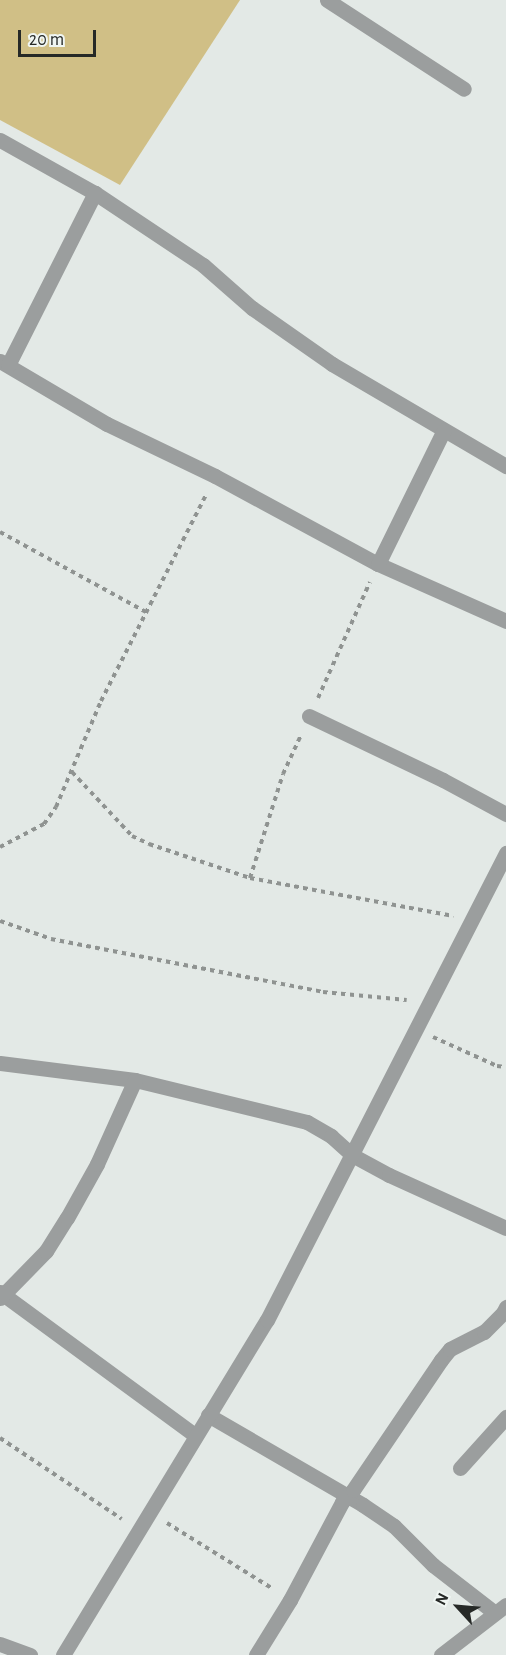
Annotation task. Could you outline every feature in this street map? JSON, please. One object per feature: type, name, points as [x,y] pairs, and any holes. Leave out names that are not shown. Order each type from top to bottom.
[{"type":"street","points":[[327,0],[464,89]]},
{"type":"street","points":[[0,140],[95,193],[203,265],[252,308],[332,364],[506,466]]},
{"type":"street","points":[[95,193],[4,363],[107,424],[215,476],[378,564],[506,621]]},
{"type":"street","points":[[378,564],[444,430]]},
{"type":"street","points":[[309,716],[443,780],[506,814]]},
{"type":"street","points":[[63,1655],[267,1320],[506,853]]},
{"type":"street","points":[[0,1063],[135,1080],[307,1122],[332,1136],[352,1155],[389,1175],[506,1228]]},
{"type":"street","points":[[135,1080],[97,1164],[67,1218],[46,1251],[1,1295],[195,1435]]},
{"type":"street","points":[[255,1655],[290,1600],[347,1495],[353,1490],[441,1360],[450,1349],[484,1332],[503,1313],[506,1306]]},
{"type":"street","points":[[208,1415],[284,1461],[347,1495],[394,1526],[434,1565],[500,1609],[441,1655]]},
{"type":"street","points":[[460,1468],[506,1417]]},
{"type":"street","points":[[0,1644],[30,1655]]},
{"type":"path","points":[[0,846],[44,824],[56,807],[101,700],[148,613],[215,476]]},
{"type":"path","points":[[0,532],[148,613]]},
{"type":"path","points":[[72,772],[132,836],[149,844],[250,878],[471,919]]},
{"type":"path","points":[[0,921],[51,939],[323,992],[430,1002]]},
{"type":"path","points":[[416,1028],[506,1067]]},
{"type":"path","points":[[0,1438],[138,1530]]},
{"type":"path","points":[[148,1512],[290,1600]]},
{"type":"shaded area","points":[[0,0],[240,0],[120,185],[0,120]]}]
